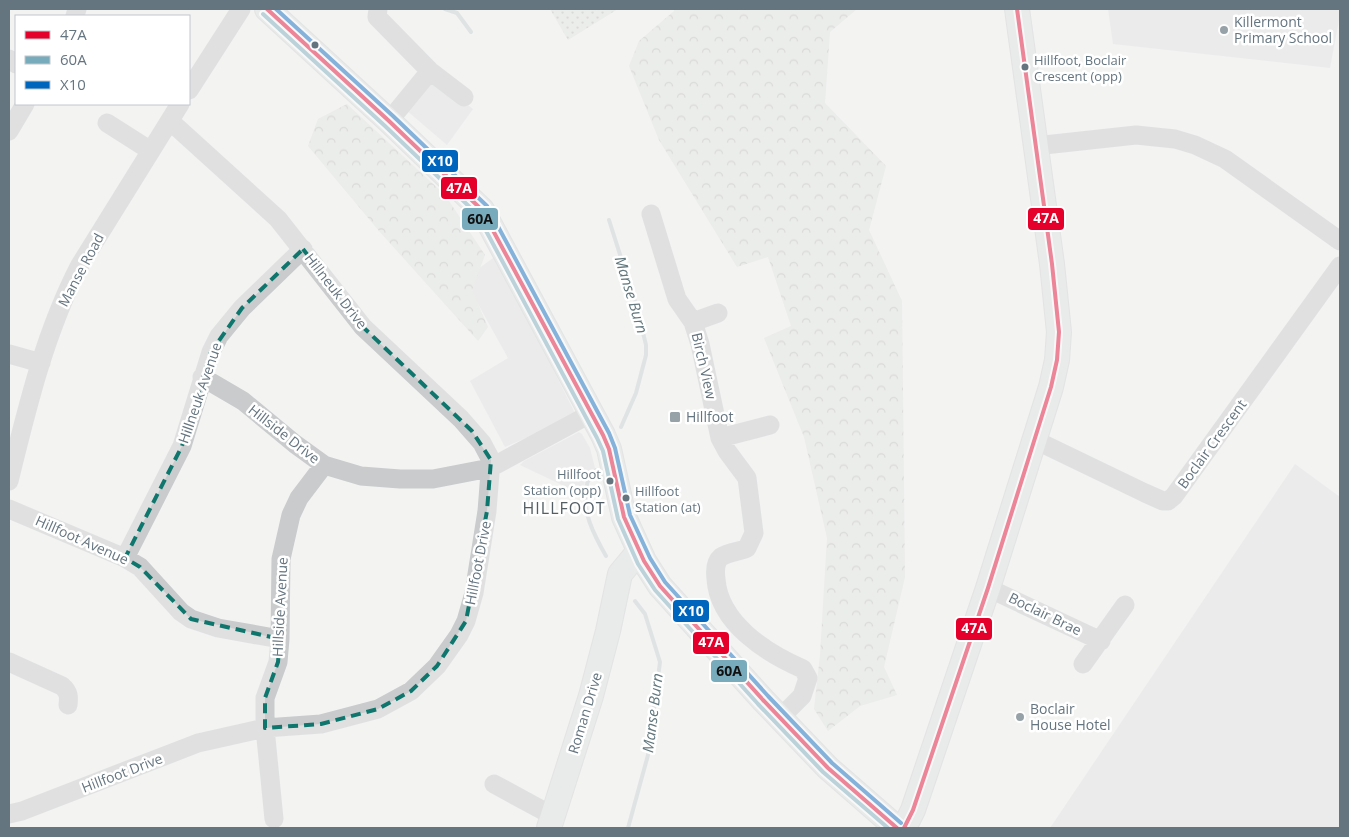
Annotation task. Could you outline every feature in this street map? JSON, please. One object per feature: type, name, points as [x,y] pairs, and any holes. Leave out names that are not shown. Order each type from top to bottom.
[{"type":"main road","points":[[267,9],[389,121],[482,210],[592,413],[609,449],[624,517],[639,551],[657,580],[701,631],[828,768],[897,828]]},
{"type":"main road","points":[[904,828],[944,721],[988,588],[1054,375],[1059,346],[1052,264],[1017,9]]},
{"type":"main road","name":"Roman Drive","points":[[551,822],[591,696],[620,574],[639,551]]},
{"type":"main road","points":[[616,597],[630,584],[657,580]]},
{"type":"street","points":[[190,88],[241,9]]},
{"type":"street","points":[[378,9],[377,17],[430,71],[464,97]]},
{"type":"street","points":[[389,121],[430,71]]},
{"type":"street","points":[[9,131],[24,105]]},
{"type":"street","name":"Manse Road","points":[[9,481],[41,363],[66,291],[80,265],[179,105]]},
{"type":"street","name":"Hillneuk Drive","points":[[170,121],[278,219],[363,327],[472,431],[482,443],[491,460],[490,468]]},
{"type":"street","points":[[107,123],[151,151]]},
{"type":"street","points":[[1036,146],[1136,135],[1175,139],[1195,145],[1225,159],[1340,241]]},
{"type":"street","name":"Birch View","points":[[651,214],[677,299],[694,322],[720,438],[727,452],[747,478],[754,533],[747,548],[720,558],[716,564],[716,581],[722,604],[734,622],[761,647],[781,660],[803,669],[808,678],[802,696],[780,717]]},
{"type":"street","name":"Hillneuk Avenue","points":[[126,558],[187,434],[210,352],[228,324],[303,249]]},
{"type":"street","name":"Boclair Crescent","points":[[1034,440],[1145,493],[1163,501],[1168,501],[1174,496],[1340,266]]},
{"type":"street","name":"Birch View","points":[[694,322],[718,313]]},
{"type":"street","points":[[9,354],[41,363]]},
{"type":"street","name":"Hillside Drive","points":[[202,377],[243,401],[295,444],[324,465],[361,476],[400,479],[447,477],[490,468]]},
{"type":"street","points":[[490,468],[592,413]]},
{"type":"street","points":[[720,438],[770,424]]},
{"type":"street","name":"Hillside Avenue","points":[[265,728],[265,698],[278,662],[282,559],[291,515],[298,498],[324,465]]},
{"type":"street","name":"Hillfoot Drive","points":[[9,814],[22,811],[198,744],[265,728],[321,724],[378,709],[411,691],[437,666],[459,635],[466,621],[474,593],[487,512],[490,468]]},
{"type":"street","name":"Hillfoot Avenue","points":[[9,509],[126,558],[140,567],[181,612],[191,619],[218,628],[280,639]]},
{"type":"street","name":"Boclair Brae","points":[[988,588],[1101,641]]},
{"type":"street","name":"Boclair Brae","points":[[1084,664],[1125,605]]},
{"type":"street","points":[[9,662],[62,686],[69,696],[68,705]]},
{"type":"street","points":[[265,728],[274,819]]},
{"type":"street","points":[[494,784],[551,822]]},
{"type":"highlighted area","points":[[303,249],[363,327],[472,431],[491,460],[487,511],[466,621],[437,666],[411,691],[378,709],[321,724],[265,728],[265,698],[278,662],[280,639],[191,619],[140,567],[125,558],[182,446],[211,352],[242,308]]},
{"type":"shaded area","name":"Killermont Primary School","points":[[1108,9],[1340,9],[1340,15],[1330,68],[1113,44]]},
{"type":"shaded area","points":[[430,76],[473,109],[447,145],[406,110]]},
{"type":"shaded area","points":[[496,256],[575,413],[542,431],[505,447],[470,381],[508,358],[464,279]]},
{"type":"shaded area","points":[[579,432],[590,448],[595,468],[586,479],[581,494],[520,465],[524,461]]},
{"type":"shaded area","points":[[1295,464],[1340,497],[1340,828],[1050,828]]},
{"type":"green space","points":[[550,9],[618,9],[568,40]]},
{"type":"green space","points":[[674,9],[857,9],[830,32],[825,103],[886,166],[869,230],[902,301],[905,577],[884,667],[897,695],[860,706],[828,731],[814,709],[820,655],[827,538],[804,437],[764,338],[791,326],[768,257],[737,267],[659,140],[629,66],[639,41]]},
{"type":"green space","points":[[347,104],[445,195],[485,255],[472,290],[488,327],[478,341],[379,231],[308,146],[318,119]]},
{"type":"waterway","name":"Manse Burn","points":[[445,9],[457,13],[471,32]]},
{"type":"waterway","name":"Manse Burn","points":[[609,220],[637,308],[646,345],[646,355],[636,393],[621,427]]},
{"type":"waterway","name":"Manse Burn","points":[[596,470],[588,482],[585,503],[589,522],[606,556]]},
{"type":"waterway","name":"Manse Burn","points":[[628,828],[648,755],[660,662],[645,614],[635,601]]},
{"type":"transit line","name":"47A","points":[[267,9],[389,121],[482,210],[603,435],[609,449],[624,517],[644,561],[660,586],[763,700],[828,768],[897,828]]},
{"type":"transit line","name":"X10","points":[[276,9],[393,116],[487,206],[609,433],[615,448],[630,515],[650,558],[665,582],[768,696],[832,763],[901,823]]},
{"type":"transit line","name":"47A","points":[[904,828],[913,810],[988,588],[1051,387],[1057,360],[1059,332],[1052,264],[1017,9]]},
{"type":"transit line","name":"60A","points":[[263,14],[477,214],[597,438],[603,451],[618,519],[638,564],[655,590],[758,704],[823,772],[888,828]]},
{"type":"place","name":"Killermont Primary School","points":[[1224,30]]},
{"type":"place","name":"Hillfoot, Boclair Crescent (opp)","points":[[1025,67]]},
{"type":"place","name":"Hillfoot","points":[[675,417]]},
{"type":"place","name":"Hillfoot Station (opp)","points":[[610,481]]},
{"type":"place","name":"Hillfoot Station (at)","points":[[626,498]]},
{"type":"place","name":"Boclair House Hotel","points":[[1020,717]]},
{"type":"district","name":"HILLFOOT","points":[[564,508]]}]
